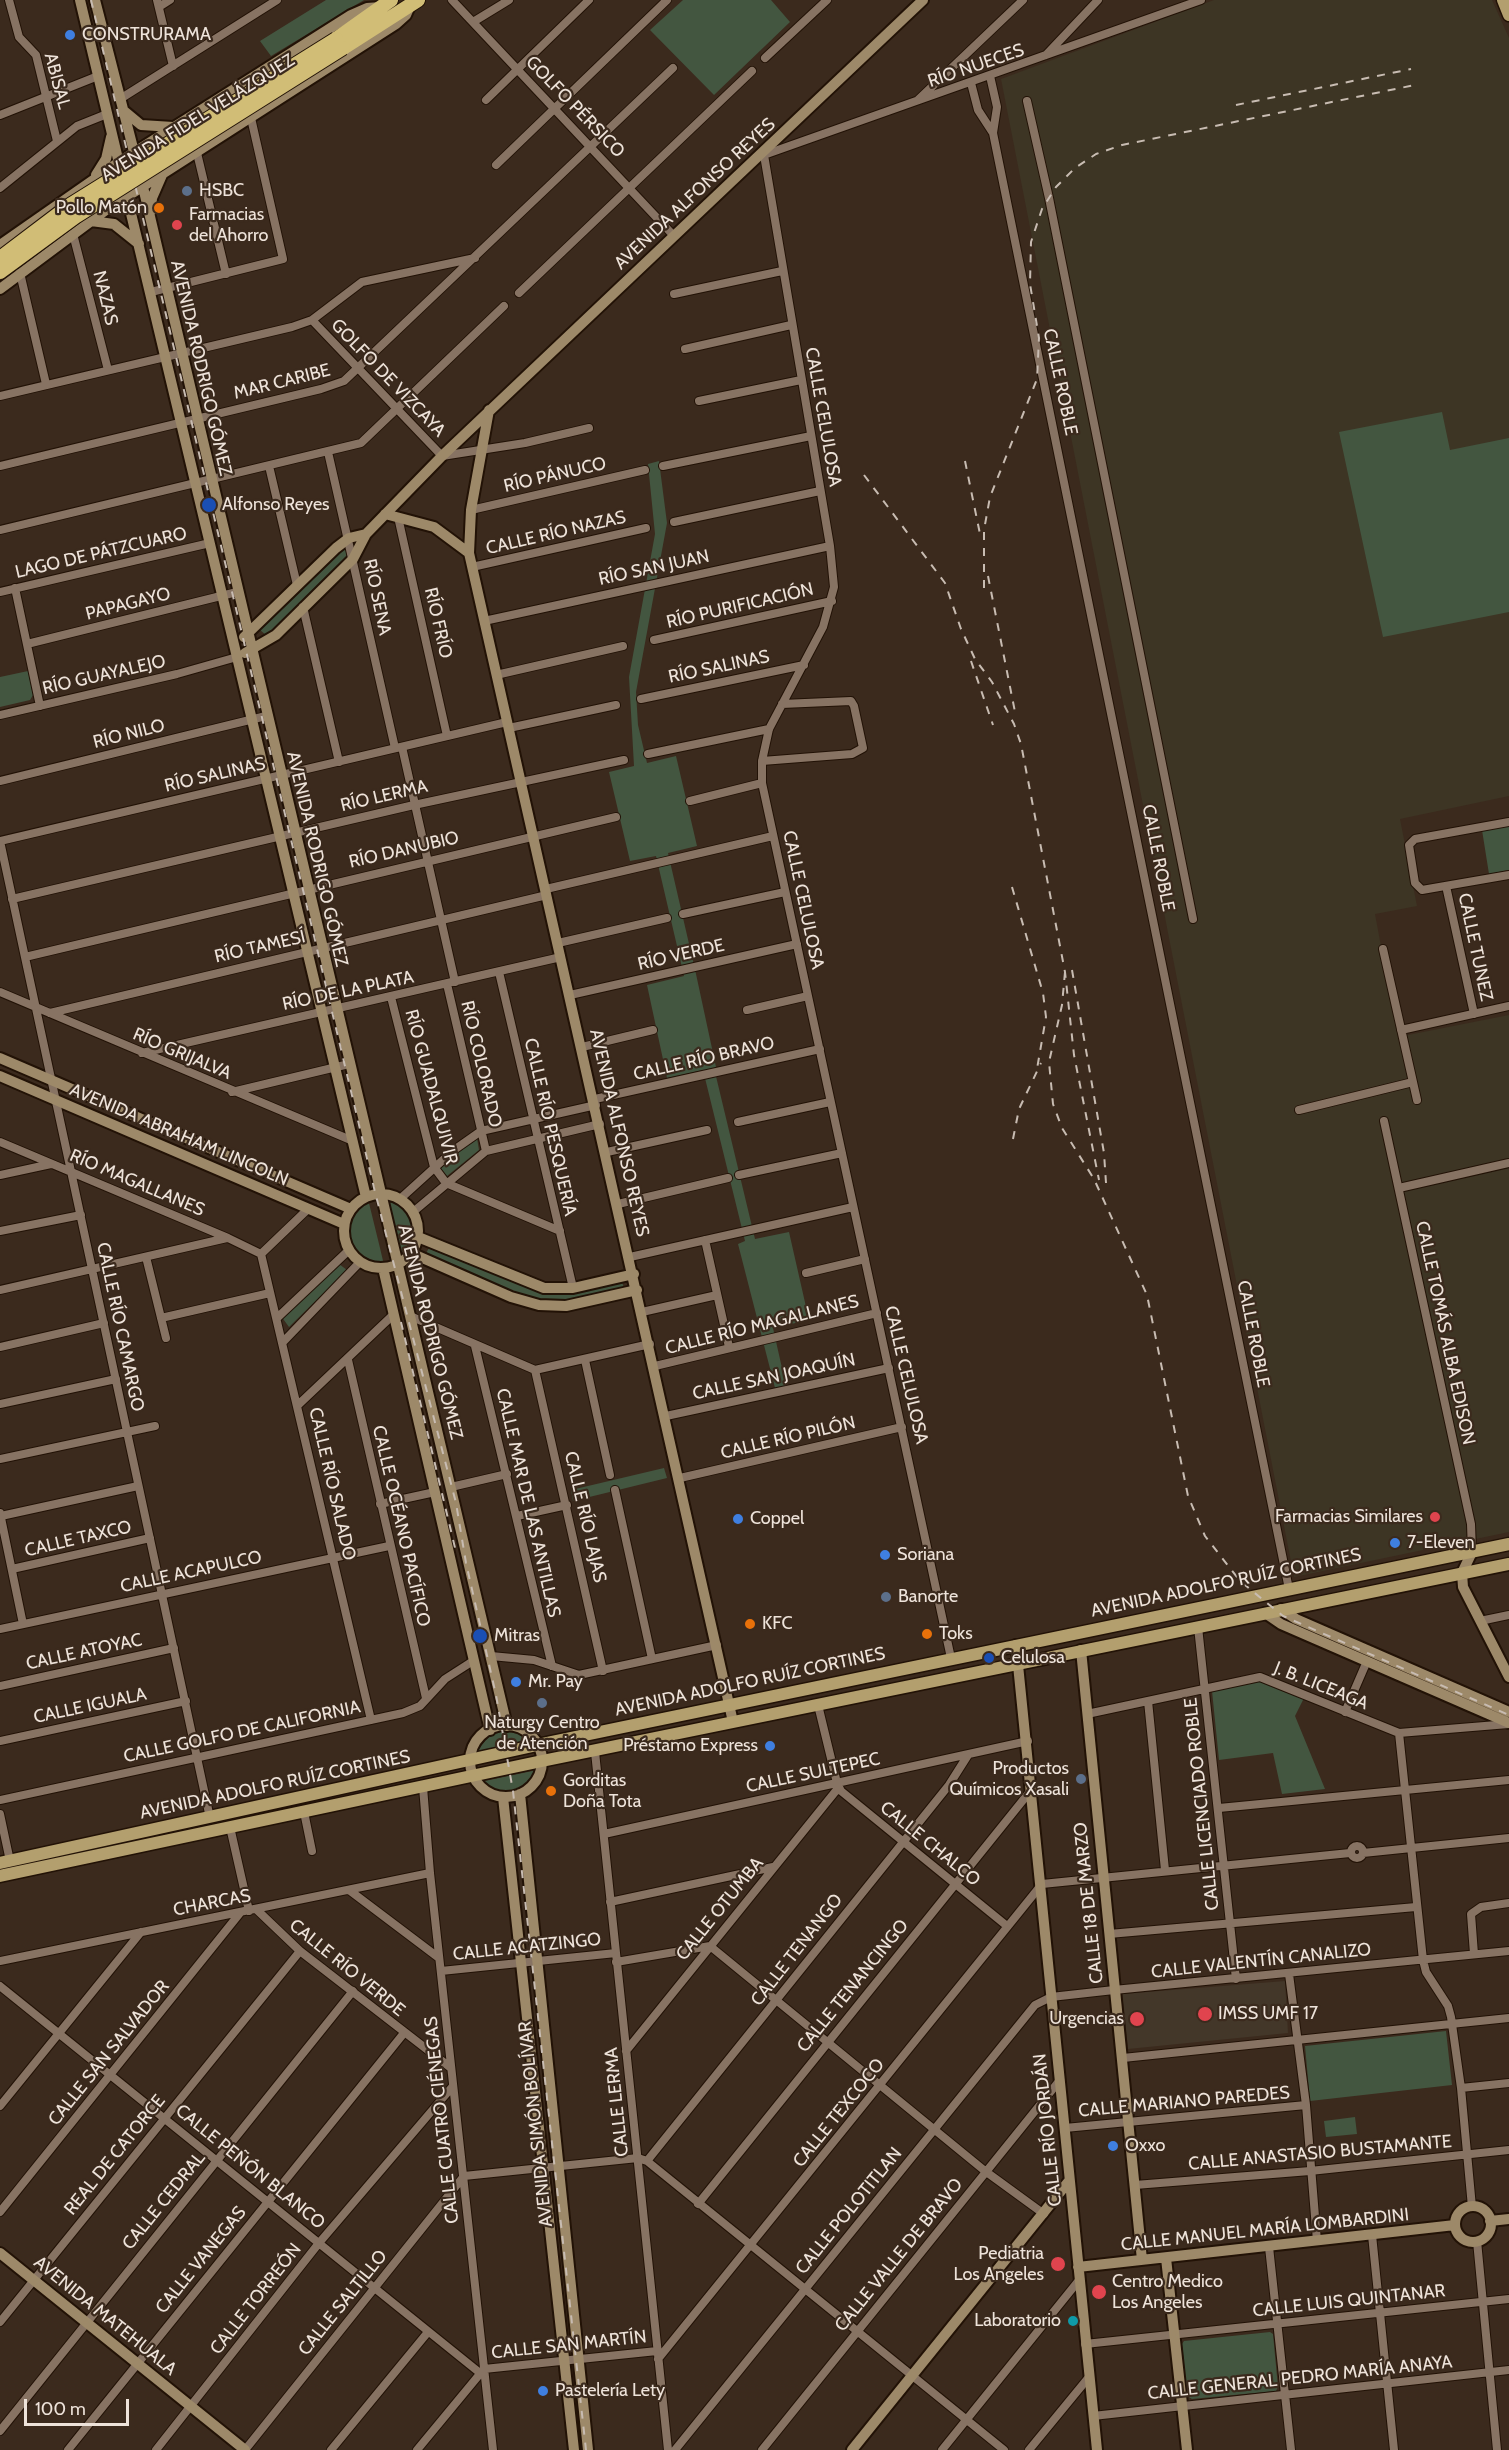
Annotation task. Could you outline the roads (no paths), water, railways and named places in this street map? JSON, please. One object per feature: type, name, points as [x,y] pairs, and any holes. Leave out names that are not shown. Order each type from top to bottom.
[{"type":"highway","name":"AVENIDA FIDEL VELÁZQUEZ","points":[[0,272],[75,217],[340,43],[386,3]]},
{"type":"highway","name":"AVENIDA FIDEL VELÁZQUEZ","points":[[0,258],[70,205],[340,43],[414,3]]},
{"type":"main road","points":[[1503,0],[1509,15]]},
{"type":"main road","name":"AVENIDA ADOLFO RUÍZ CORTINES","points":[[5,1862],[538,1745],[1509,1544]]},
{"type":"main road","name":"AVENIDA ADOLFO RUÍZ CORTINES","points":[[0,1876],[542,1761],[595,1752],[1509,1563]]},
{"type":"main road","points":[[452,1765],[458,1773],[454,1780]]},
{"type":"street","name":"ABISAL","points":[[9,0],[19,37],[36,56],[57,141]]},
{"type":"street","name":"AVENIDA RODRIGO GÓMEZ","points":[[80,0],[366,1197]]},
{"type":"street","name":"AVENIDA RODRIGO GÓMEZ","points":[[95,0],[143,187],[293,833],[507,1726]]},
{"type":"street","points":[[170,0],[158,4],[173,66]]},
{"type":"street","points":[[173,127],[141,125],[121,105],[173,66],[277,0]]},
{"type":"street","name":"GOLFO PÉRSICO","points":[[452,0],[675,236]]},
{"type":"street","points":[[473,22],[509,0]]},
{"type":"street","points":[[486,100],[589,0]]},
{"type":"street","points":[[496,165],[667,0]]},
{"type":"street","points":[[765,58],[827,0]]},
{"type":"street","name":"AVENIDA ALFONSO REYES","points":[[366,534],[442,456],[762,156],[923,0]]},
{"type":"street","points":[[915,103],[1023,0]]},
{"type":"street","points":[[1043,58],[1089,3],[1098,0]]},
{"type":"street","name":"RÍO NUECES","points":[[762,156],[1201,0]]},
{"type":"street","points":[[0,245],[54,204],[133,152],[360,10],[386,3]]},
{"type":"street","points":[[0,289],[90,221],[396,24],[414,3]]},
{"type":"street","name":"MAR CARIBE","points":[[0,466],[333,386],[344,381],[673,68]]},
{"type":"street","points":[[519,293],[752,70]]},
{"type":"street","points":[[0,115],[98,76]]},
{"type":"street","name":"CALLE ROBLE","points":[[990,76],[997,107],[993,133],[1289,1589]]},
{"type":"street","name":"CALLE ROBLE","points":[[970,83],[978,110],[993,133]]},
{"type":"street","points":[[1027,101],[1049,198],[1193,919]]},
{"type":"street","points":[[0,188],[77,126],[107,114]]},
{"type":"street","points":[[188,118],[188,133],[197,153],[226,274]]},
{"type":"street","points":[[151,292],[283,259],[251,118]]},
{"type":"street","points":[[92,180],[106,159],[112,134]]},
{"type":"street","name":"CALLE CELULOSA","points":[[762,156],[834,577],[832,600],[826,621],[770,729],[762,761],[762,783],[951,1658]]},
{"type":"street","points":[[149,220],[152,198],[163,174]]},
{"type":"street","points":[[54,204],[65,212],[73,234]]},
{"type":"street","points":[[90,221],[114,224],[139,244]]},
{"type":"street","name":"NAZAS","points":[[73,234],[108,370]]},
{"type":"street","points":[[0,396],[269,333],[312,320],[362,282],[475,258]]},
{"type":"street","points":[[674,294],[782,271]]},
{"type":"street","points":[[20,273],[46,384]]},
{"type":"street","points":[[0,530],[361,443],[504,306]]},
{"type":"street","name":"GOLFO DE VIZCAYA","points":[[312,320],[442,456]]},
{"type":"street","points":[[685,349],[791,326]]},
{"type":"street","points":[[699,401],[801,380]]},
{"type":"street","name":"AVENIDA ALFONSO REYES","points":[[489,411],[471,510],[469,553],[607,1152],[734,1722]]},
{"type":"street","points":[[442,456],[480,451],[589,428]]},
{"type":"street","points":[[663,466],[811,436]]},
{"type":"street","name":"RÍO SENA","points":[[328,452],[441,920],[451,983]]},
{"type":"street","points":[[268,466],[297,585]]},
{"type":"street","name":"RÍO PÁNUCO","points":[[471,510],[645,470]]},
{"type":"street","points":[[674,522],[820,491]]},
{"type":"street","points":[[385,514],[434,527],[469,553]]},
{"type":"street","name":"RÍO FRÍO","points":[[398,517],[447,736]]},
{"type":"street","name":"CALLE RÍO NAZAS","points":[[472,567],[646,528]]},
{"type":"street","points":[[236,652],[247,635],[297,585],[349,538],[366,534]]},
{"type":"street","points":[[236,652],[251,651],[276,635],[353,559],[366,534]]},
{"type":"street","name":"LAGO DE PÁTZCUARO","points":[[0,592],[210,543]]},
{"type":"street","name":"RÍO SAN JUAN","points":[[484,621],[830,546]]},
{"type":"street","points":[[15,588],[40,706]]},
{"type":"street","name":"PAPAGAYO","points":[[27,644],[237,592]]},
{"type":"street","name":"RÍO PURIFICACIÓN","points":[[654,640],[832,600]]},
{"type":"street","points":[[303,608],[339,762]]},
{"type":"street","points":[[496,675],[623,646]]},
{"type":"street","name":"RÍO GUAYALEJO","points":[[0,715],[215,664],[236,652]]},
{"type":"street","name":"RÍO SALINAS","points":[[641,699],[804,665]]},
{"type":"street","points":[[762,761],[852,754],[861,751],[863,745],[855,706],[851,701],[782,704]]},
{"type":"street","name":"RÍO SALINAS","points":[[0,841],[447,736],[616,705]]},
{"type":"street","name":"RÍO NILO","points":[[0,781],[266,716]]},
{"type":"street","points":[[648,754],[770,729]]},
{"type":"street","name":"RÍO LERMA","points":[[12,899],[414,805],[624,760]]},
{"type":"street","points":[[690,801],[762,783]]},
{"type":"street","name":"RÍO DANUBIO","points":[[24,957],[616,817]]},
{"type":"street","points":[[1509,822],[1414,839],[1410,842],[1415,883],[1422,890],[1509,875]]},
{"type":"street","name":"RÍO TAMESÍ","points":[[50,1012],[441,920],[773,836]]},
{"type":"street","name":"CALLE RÍO CAMARGO","points":[[0,841],[210,1818]]},
{"type":"street","name":"CALLE TUNEZ","points":[[1446,886],[1474,1014]]},
{"type":"street","points":[[683,914],[785,892]]},
{"type":"street","points":[[558,943],[667,918]]},
{"type":"street","name":"RÍO VERDE","points":[[570,995],[797,944]]},
{"type":"street","points":[[1383,949],[1417,1100]]},
{"type":"street","name":"RÍO DE LA PLATA","points":[[142,1053],[561,957]]},
{"type":"street","name":"CALLE RÍO PESQUERÍA","points":[[499,972],[573,1288]]},
{"type":"street","name":"RÍO COLORADO","points":[[451,983],[486,1151]]},
{"type":"street","name":"RÍO GRIJALVA","points":[[0,992],[232,1092],[353,1141]]},
{"type":"street","points":[[747,1010],[808,996]]},
{"type":"street","name":"RÍO GUADALQUIVIR","points":[[391,997],[434,1167],[446,1183]]},
{"type":"street","points":[[1401,1030],[1509,1006]]},
{"type":"street","points":[[582,1047],[653,1030]]},
{"type":"street","name":"CALLE RÍO BRAVO","points":[[400,1199],[434,1167],[481,1131],[820,1049]]},
{"type":"street","points":[[0,1058],[351,1209]]},
{"type":"street","points":[[232,1092],[349,1064]]},
{"type":"street","name":"AVENIDA ABRAHAM LINCOLN","points":[[0,1076],[344,1224]]},
{"type":"street","points":[[1299,1110],[1413,1082]]},
{"type":"street","points":[[738,1122],[831,1102]]},
{"type":"street","name":"CALLE TOMÁS ALBA EDISON","points":[[1384,1121],[1470,1524],[1472,1551]]},
{"type":"street","points":[[413,1212],[486,1151],[600,1124]]},
{"type":"street","points":[[607,1152],[707,1130]]},
{"type":"street","name":"RÍO MAGALLANES","points":[[0,1142],[261,1254]]},
{"type":"street","points":[[739,1175],[842,1153]]},
{"type":"street","points":[[1399,1188],[1509,1163]]},
{"type":"street","points":[[0,1175],[51,1164]]},
{"type":"street","points":[[618,1204],[728,1178]]},
{"type":"street","points":[[446,1183],[560,1231]]},
{"type":"street","points":[[379,1194],[400,1199],[413,1212],[418,1228],[418,1238],[411,1253],[397,1264],[383,1268],[360,1262],[349,1250],[344,1232],[344,1224],[351,1209],[366,1197],[379,1194]]},
{"type":"street","points":[[630,1257],[853,1207]]},
{"type":"street","points":[[261,1254],[308,1209]]},
{"type":"street","points":[[0,1231],[81,1215]]},
{"type":"street","points":[[0,1290],[228,1238]]},
{"type":"street","points":[[418,1238],[535,1286],[556,1289],[573,1288],[634,1274]]},
{"type":"street","points":[[705,1240],[729,1347]]},
{"type":"street","points":[[277,1318],[349,1250]]},
{"type":"street","points":[[411,1253],[511,1297],[539,1305],[566,1306],[638,1290]]},
{"type":"street","name":"CALLE RÍO SALADO","points":[[261,1254],[371,1720]]},
{"type":"street","points":[[146,1257],[166,1338]]},
{"type":"street","points":[[806,1273],[865,1259]]},
{"type":"street","points":[[283,1342],[360,1262]]},
{"type":"street","name":"AVENIDA RODRIGO GÓMEZ","points":[[383,1268],[490,1730]]},
{"type":"street","points":[[161,1318],[270,1293]]},
{"type":"street","points":[[642,1312],[717,1295]]},
{"type":"street","name":"CALLE RÍO MAGALLANES","points":[[655,1366],[877,1313]]},
{"type":"street","points":[[298,1405],[393,1315]]},
{"type":"street","points":[[410,1316],[535,1370]]},
{"type":"street","points":[[0,1347],[104,1323]]},
{"type":"street","name":"CALLE RÍO MAGALLANES","points":[[535,1370],[650,1344]]},
{"type":"street","name":"CALLE MAR DE LAS ANTILLAS","points":[[475,1346],[552,1666]]},
{"type":"street","name":"CALLE OCÉANO PACÍFICO","points":[[348,1360],[389,1546],[426,1698]]},
{"type":"street","points":[[585,1360],[610,1475]]},
{"type":"street","name":"CALLE SAN JOAQUÍN","points":[[666,1416],[889,1368]]},
{"type":"street","name":"CALLE RÍO LAJAS","points":[[535,1370],[603,1671]]},
{"type":"street","points":[[0,1404],[116,1379]]},
{"type":"street","points":[[0,1459],[155,1426]]},
{"type":"street","name":"CALLE RÍO PILÓN","points":[[680,1478],[902,1427]]},
{"type":"street","points":[[451,1487],[507,1474]]},
{"type":"street","points":[[23,1624],[0,1514],[138,1486]]},
{"type":"street","points":[[615,1490],[652,1659]]},
{"type":"street","points":[[380,1504],[435,1492]]},
{"type":"street","points":[[517,1516],[567,1504]]},
{"type":"street","name":"CALLE TAXCO","points":[[12,1569],[150,1538]]},
{"type":"street","name":"CALLE ACAPULCO","points":[[0,1629],[389,1546]]},
{"type":"street","points":[[1472,1551],[1462,1573],[1463,1587],[1506,1664],[1509,1677]]},
{"type":"street","points":[[1281,1609],[1296,1619],[1509,1712]]},
{"type":"street","points":[[1265,1613],[1281,1624],[1509,1724]]},
{"type":"street","points":[[1480,1621],[1509,1614]]},
{"type":"street","name":"CALLE LICENCIADO ROBLE","points":[[1198,1627],[1236,1978]]},
{"type":"street","points":[[491,1656],[519,1657],[579,1676],[717,1645]]},
{"type":"street","name":"CALLE RÍO JORDÁN","points":[[1016,1645],[1028,1741],[1051,1997],[1097,2450]]},
{"type":"street","name":"CALLE ATOYAC","points":[[0,1686],[174,1648]]},
{"type":"street","name":"CALLE 18 DE MARZO","points":[[1081,1650],[1142,2260]]},
{"type":"street","name":"CALLE GOLFO DE CALIFORNIA","points":[[0,1800],[413,1710],[450,1675],[473,1661]]},
{"type":"street","points":[[1345,1712],[1367,1661]]},
{"type":"street","name":"J. B. LICEAGA","points":[[1087,1714],[1254,1678],[1265,1678],[1399,1733],[1509,1724]]},
{"type":"street","name":"CALLE IGUALA","points":[[0,1741],[186,1701]]},
{"type":"street","points":[[1148,1701],[1165,1870]]},
{"type":"street","points":[[818,1705],[838,1785]]},
{"type":"street","points":[[507,1726],[528,1733],[538,1745],[542,1761],[539,1776],[530,1788],[520,1794],[503,1797],[485,1791],[473,1776],[470,1760],[476,1742],[490,1730],[507,1726]]},
{"type":"street","points":[[1399,1733],[1423,1960],[1426,1972],[1448,2006],[1452,2025],[1461,2088],[1472,2206]]},
{"type":"street","name":"CALLE SULTEPEC","points":[[604,1834],[838,1785],[1028,1741]]},
{"type":"street","name":"CALLE LERMA","points":[[595,1752],[668,2450]]},
{"type":"street","name":"CALLE TENANGO","points":[[647,2160],[949,1785],[968,1755]]},
{"type":"street","points":[[1219,1808],[1509,1780]]},
{"type":"street","name":"CALLE CHALCO","points":[[838,1785],[902,1841],[1007,1926]]},
{"type":"street","name":"CALLE OTUMBA","points":[[626,2051],[838,1785]]},
{"type":"street","name":"CALLE CUATRO CIÉNEGAS","points":[[423,1787],[482,2371],[494,2450]]},
{"type":"street","name":"CALLE TENANCINGO","points":[[698,2204],[1032,1788]]},
{"type":"street","name":"AVENIDA SIMÓN BOLÍVAR","points":[[520,1794],[588,2450]]},
{"type":"street","name":"AVENIDA SIMÓN BOLÍVAR","points":[[503,1797],[574,2450]]},
{"type":"street","points":[[304,1812],[312,1851]]},
{"type":"street","points":[[0,1814],[5,1862]]},
{"type":"street","points":[[230,1827],[248,1911]]},
{"type":"street","points":[[1042,1884],[1350,1853],[1353,1847],[1358,1846],[1363,1853],[1509,1838]]},
{"type":"street","points":[[610,1902],[774,1867]]},
{"type":"street","name":"CHARCAS","points":[[0,1961],[430,1873]]},
{"type":"street","name":"CALLE TEXCOCO","points":[[658,2355],[751,2246],[1042,1884]]},
{"type":"street","points":[[349,1890],[439,1958]]},
{"type":"street","points":[[1474,1954],[1472,1914],[1481,1907],[1509,1903]]},
{"type":"street","points":[[1109,1934],[1416,1907]]},
{"type":"street","name":"CALLE RÍO VERDE","points":[[248,1911],[451,2068]]},
{"type":"street","name":"CALLE SAN SALVADOR","points":[[0,2212],[111,2073],[248,1911]]},
{"type":"street","points":[[0,2106],[141,1932]]},
{"type":"street","points":[[710,1946],[880,2086],[1044,2214]]},
{"type":"street","name":"CALLE ACATZINGO","points":[[441,1971],[616,1957],[710,1946]]},
{"type":"street","name":"REAL DE CATORCE","points":[[0,2322],[300,1951]]},
{"type":"street","name":"CALLE VALENTÍN CANALIZO","points":[[1051,1997],[1509,1951]]},
{"type":"street","points":[[1289,1974],[1305,2105],[1317,2241]]},
{"type":"street","name":"CALLE CEDRAL","points":[[0,2431],[353,1991]]},
{"type":"street","name":"CALLE PEÑÓN BLANCO","points":[[2,1992],[111,2073],[428,2332],[482,2371]]},
{"type":"street","name":"CALLE POLOTITLAN","points":[[676,2450],[1035,2005],[1051,1997]]},
{"type":"street","points":[[1123,2058],[1509,2018]]},
{"type":"street","name":"CALLE VANEGAS","points":[[68,2450],[404,2033]]},
{"type":"street","name":"CALLE VALLE DE BRAVO","points":[[762,2450],[1060,2079]]},
{"type":"street","points":[[1461,2088],[1509,2083]]},
{"type":"street","name":"CALLE TORREÓN","points":[[156,2450],[319,2243],[453,2086]]},
{"type":"street","name":"CALLE MARIANO PAREDES","points":[[1065,2128],[1305,2105]]},
{"type":"street","name":"CALLE ANASTASIO BUSTAMANTE","points":[[1135,2185],[1310,2172],[1509,2150]]},
{"type":"street","points":[[464,2176],[638,2157],[647,2160],[698,2204],[1004,2450]]},
{"type":"street","name":"CALLE SALTILLO","points":[[245,2450],[464,2176]]},
{"type":"street","points":[[852,2450],[1070,2181]]},
{"type":"street","points":[[1472,2206],[1484,2210],[1490,2221],[1489,2232],[1477,2241],[1464,2239],[1458,2233],[1455,2225],[1458,2214],[1472,2206]]},
{"type":"street","points":[[1490,2221],[1509,2219]]},
{"type":"street","name":"CALLE MANUEL MARÍA LOMBARDINI","points":[[1078,2267],[1455,2225]]},
{"type":"street","points":[[1371,2235],[1394,2450]]},
{"type":"street","points":[[1477,2241],[1497,2450]]},
{"type":"street","points":[[1269,2247],[1291,2450]]},
{"type":"street","name":"AVENIDA MATEHUALA","points":[[0,2253],[245,2450]]},
{"type":"street","points":[[1166,2258],[1186,2450]]},
{"type":"street","points":[[942,2450],[1080,2279]]},
{"type":"street","name":"CALLE LUIS QUINTANAR","points":[[1086,2344],[1509,2299]]},
{"type":"street","points":[[331,2450],[428,2332]]},
{"type":"street","name":"CALLE SAN MARTÍN","points":[[482,2371],[658,2355]]},
{"type":"street","name":"CALLE GENERAL PEDRO MARÍA ANAYA","points":[[1094,2416],[1509,2370]]},
{"type":"street","points":[[417,2450],[482,2371]]},
{"type":"street","points":[[1029,2450],[1089,2378]]},
{"type":"railway","points":[[91,0],[375,1192],[456,1503],[466,1563],[496,1695],[513,1791],[586,2450]]},
{"type":"railway","points":[[1236,105],[1411,69]]},
{"type":"railway","points":[[984,588],[984,530],[990,497],[1037,379],[1039,338],[1030,284],[1031,242],[1042,209],[1056,187],[1075,168],[1096,154],[1122,145],[1415,85]]},
{"type":"railway","points":[[965,461],[980,534]]},
{"type":"railway","points":[[864,475],[945,583],[961,629],[975,659],[992,682],[1014,724],[1021,744],[1065,972],[1074,1055],[1099,1180]]},
{"type":"railway","points":[[988,576],[1016,717]]},
{"type":"railway","points":[[971,661],[993,725]]},
{"type":"railway","points":[[1012,887],[1043,993],[1046,1017],[1037,1069]]},
{"type":"railway","points":[[1072,970],[1104,1153],[1106,1183]]},
{"type":"railway","points":[[1065,972],[1062,1005],[1049,1062],[1053,1104],[1062,1128],[1094,1179],[1147,1295],[1188,1496],[1205,1536],[1240,1581],[1283,1616],[1509,1715]]},
{"type":"railway","points":[[1013,1139],[1019,1109],[1041,1063]]},
{"type":"railway","points":[[401,1322],[456,1552]]},
{"type":"place","name":"CONSTRURAMA","points":[[70,35]]},
{"type":"place","name":"HSBC","points":[[187,191]]},
{"type":"place","name":"Pollo Matón","points":[[159,208]]},
{"type":"place","name":"Farmacias del Ahorro","points":[[177,225]]},
{"type":"place","name":"Alfonso Reyes","points":[[209,505]]},
{"type":"place","name":"Farmacias Similares","points":[[1435,1517]]},
{"type":"place","name":"Coppel","points":[[738,1519]]},
{"type":"place","name":"7-Eleven","points":[[1395,1543]]},
{"type":"place","name":"Soriana","points":[[885,1555]]},
{"type":"place","name":"Banorte","points":[[886,1597]]},
{"type":"place","name":"KFC","points":[[750,1624]]},
{"type":"place","name":"Toks","points":[[927,1634]]},
{"type":"place","name":"Mitras","points":[[480,1636]]},
{"type":"place","name":"Celulosa","points":[[989,1658]]},
{"type":"place","name":"Mr. Pay","points":[[516,1682]]},
{"type":"place","name":"Naturgy Centro de Atención","points":[[542,1703]]},
{"type":"place","name":"Préstamo Express","points":[[770,1746]]},
{"type":"place","name":"Productos Químicos Xasali","points":[[1081,1779]]},
{"type":"place","name":"Gorditas Doña Tota","points":[[551,1791]]},
{"type":"place","name":"IMSS UMF 17","points":[[1205,2014]]},
{"type":"place","name":"Urgencias","points":[[1137,2019]]},
{"type":"place","name":"Oxxo","points":[[1113,2146]]},
{"type":"place","name":"Pediatria Los Angeles","points":[[1058,2264]]},
{"type":"place","name":"Centro Medico Los Angeles","points":[[1099,2292]]},
{"type":"place","name":"Laboratorio","points":[[1073,2321]]},
{"type":"place","name":"Pastelería Lety","points":[[543,2391]]}]
